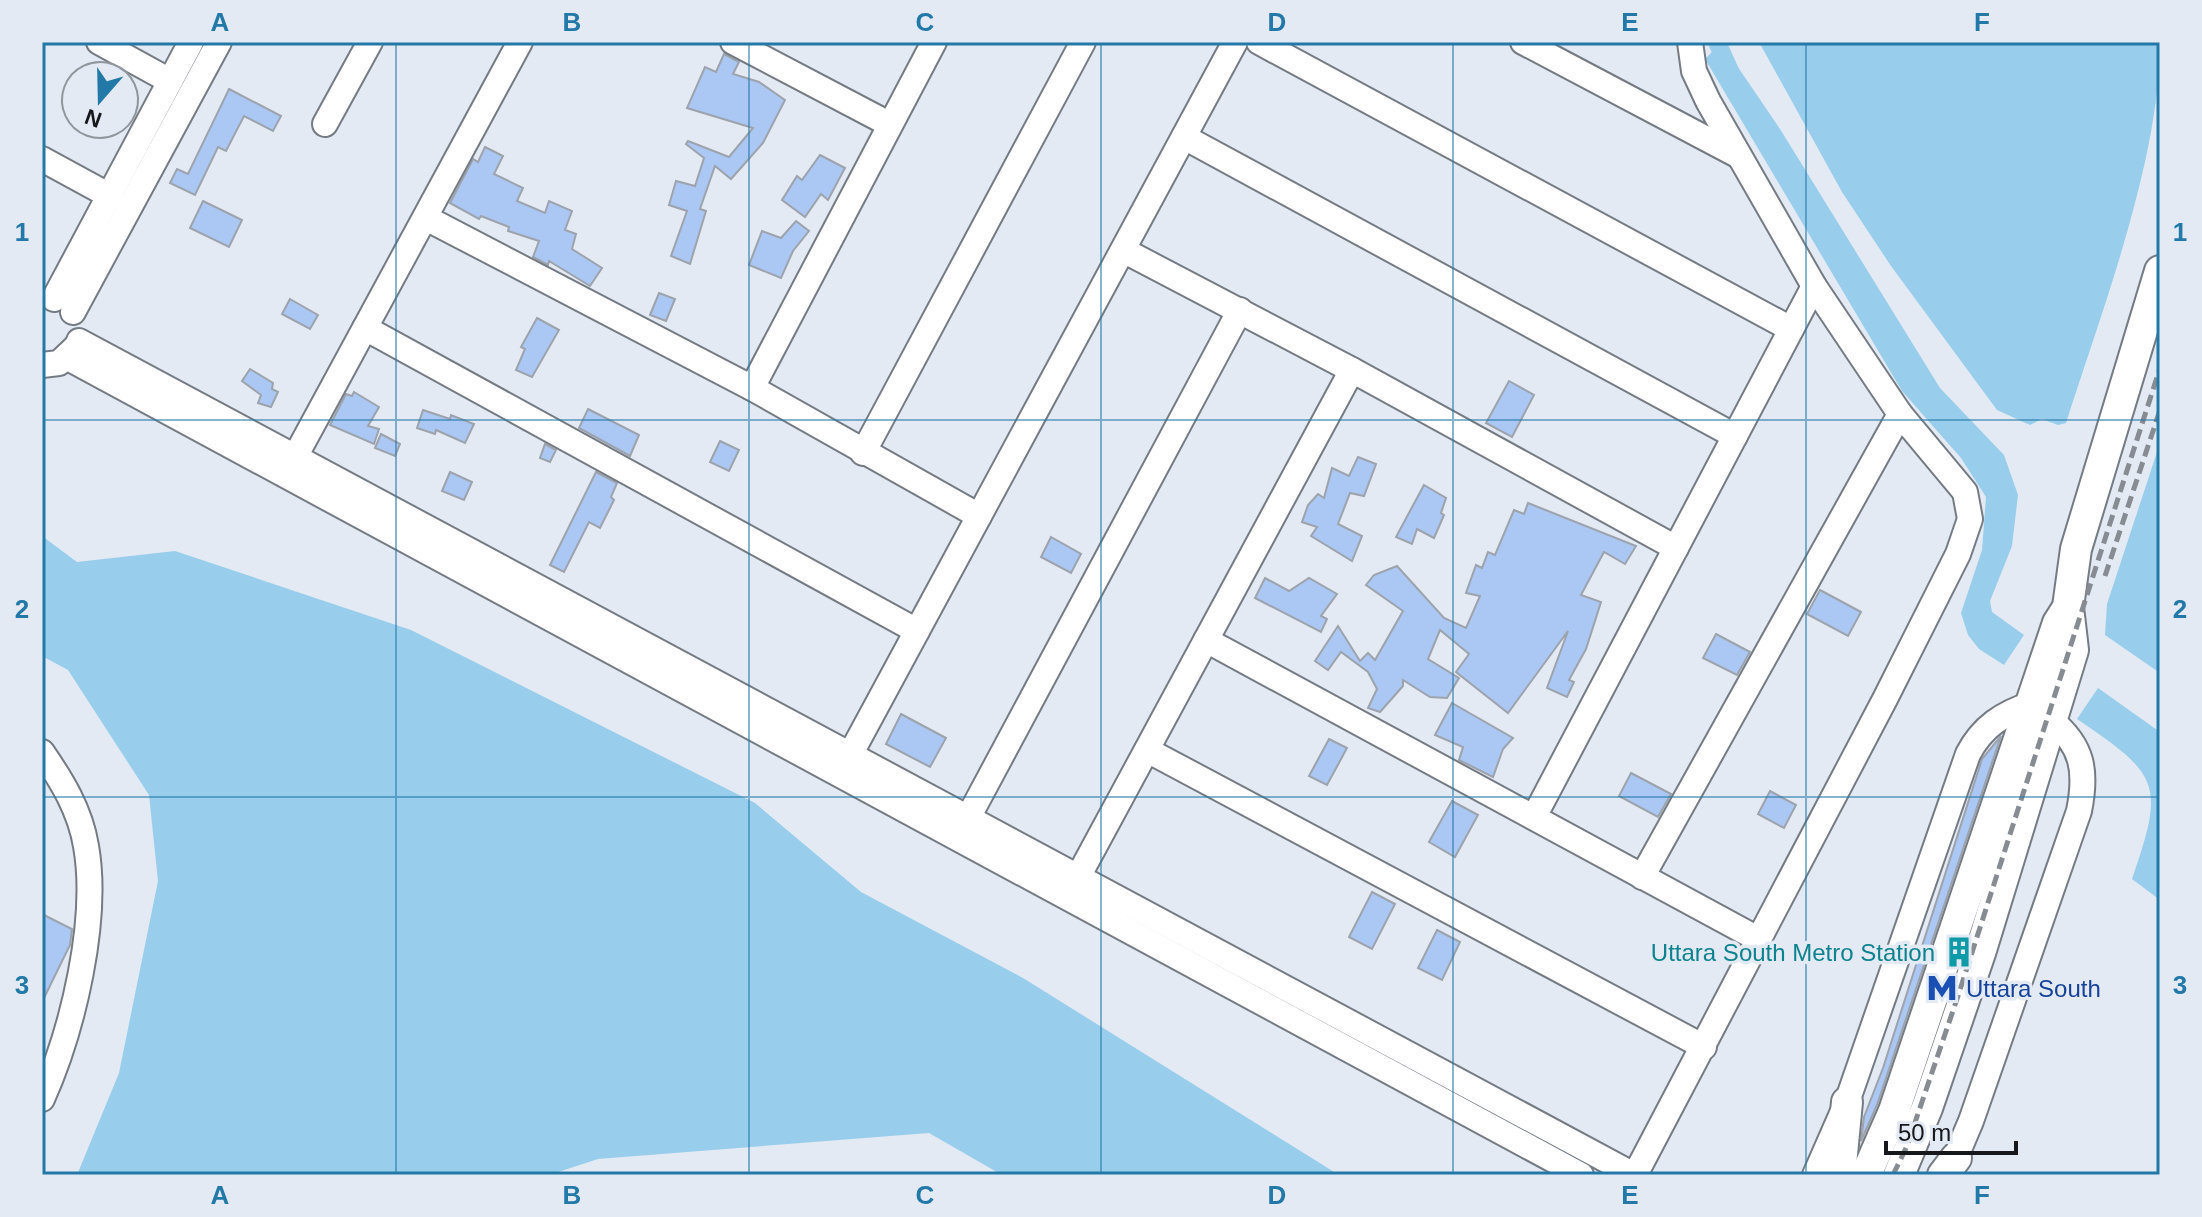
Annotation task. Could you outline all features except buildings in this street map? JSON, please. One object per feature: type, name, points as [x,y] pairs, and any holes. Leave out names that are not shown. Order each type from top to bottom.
[{"type":"main road","points":[[1866,1175],[1900,1097],[2042,712],[2073,650],[2068,607],[2081,532],[2160,271]]},
{"type":"main road","points":[[1899,1175],[1927,1108],[1980,953],[2042,712]]},
{"type":"main road","points":[[1840,1175],[1841,1128],[1847,1102]]},
{"type":"street","points":[[99,42],[170,81]]},
{"type":"street","points":[[56,303],[191,42]]},
{"type":"street","points":[[56,303],[219,42]]},
{"type":"street","points":[[325,124],[370,42]]},
{"type":"street","points":[[295,457],[520,42]]},
{"type":"street","points":[[733,42],[889,124]]},
{"type":"street","points":[[752,388],[934,42]]},
{"type":"street","points":[[863,453],[1083,42]]},
{"type":"street","points":[[850,755],[1235,42]]},
{"type":"street","points":[[1259,42],[1791,329]]},
{"type":"street","points":[[56,361],[295,457],[1634,1175],[1885,699],[1967,533],[1970,508],[1965,492],[1900,414],[1814,286],[1694,71],[1690,42]]},
{"type":"street","points":[[1529,43],[1739,156]]},
{"type":"street","points":[[1184,137],[1735,436]]},
{"type":"street","points":[[42,159],[110,196]]},
{"type":"street","points":[[426,218],[752,388],[979,516]]},
{"type":"street","points":[[1123,250],[1352,370],[1676,548]]},
{"type":"street","points":[[1534,817],[1814,286]]},
{"type":"street","points":[[56,303],[78,320],[56,361]]},
{"type":"street","points":[[968,818],[1240,310]]},
{"type":"street","points":[[365,328],[917,631]]},
{"type":"street","points":[[56,361],[1581,1175]]},
{"type":"street","points":[[1078,877],[1352,370]]},
{"type":"street","points":[[1642,877],[1900,414]]},
{"type":"street","points":[[1206,640],[1758,939]]},
{"type":"street","points":[[1815,1175],[1847,1102],[1968,754],[1979,736],[2005,713],[2042,712],[2073,739],[2080,752],[2083,791],[2007,1020],[1949,1169]]},
{"type":"street","points":[[1147,750],[1704,1047]]},
{"type":"street","points":[[42,752],[69,794],[79,817],[89,876],[87,922],[74,998],[42,1099]]},
{"type":"water","points":[[1759,42],[2160,42],[2157,88],[2140,185],[2112,284],[2066,423],[2058,425],[2042,419],[2030,425],[1997,410],[1891,266],[1842,192]]},
{"type":"water","points":[[1727,51],[1780,129],[1940,388],[2004,455],[2018,495],[2012,546],[1990,601],[1992,612],[2024,635],[2004,665],[1979,649],[1968,635],[1961,613],[1982,550],[1986,497],[1961,458],[1902,391],[1705,59],[1712,52]]},
{"type":"water","points":[[2160,443],[2160,673],[2105,635],[2107,604]]},
{"type":"water","points":[[42,536],[77,562],[175,551],[411,630],[755,803],[861,892],[1023,978],[1339,1175],[1002,1175],[929,1133],[598,1159],[549,1175],[77,1175],[119,1073],[158,881],[149,795],[68,670],[42,656]]},
{"type":"water","points":[[2098,688],[2160,732],[2160,900],[2132,879],[2149,822],[2151,801],[2148,784],[2140,769],[2125,754],[2077,719]]},
{"type":"waterway","points":[[1717,42],[1730,71]]},
{"type":"railway","points":[[1893,1175],[1907,1146],[1958,996],[2160,368]]},
{"type":"railway","points":[[2105,576],[2160,410]]},
{"type":"place","name":"Uttara South Metro Station","points":[[1959,952]]},
{"type":"place","name":"Uttara South","points":[[1942,988]]}]
